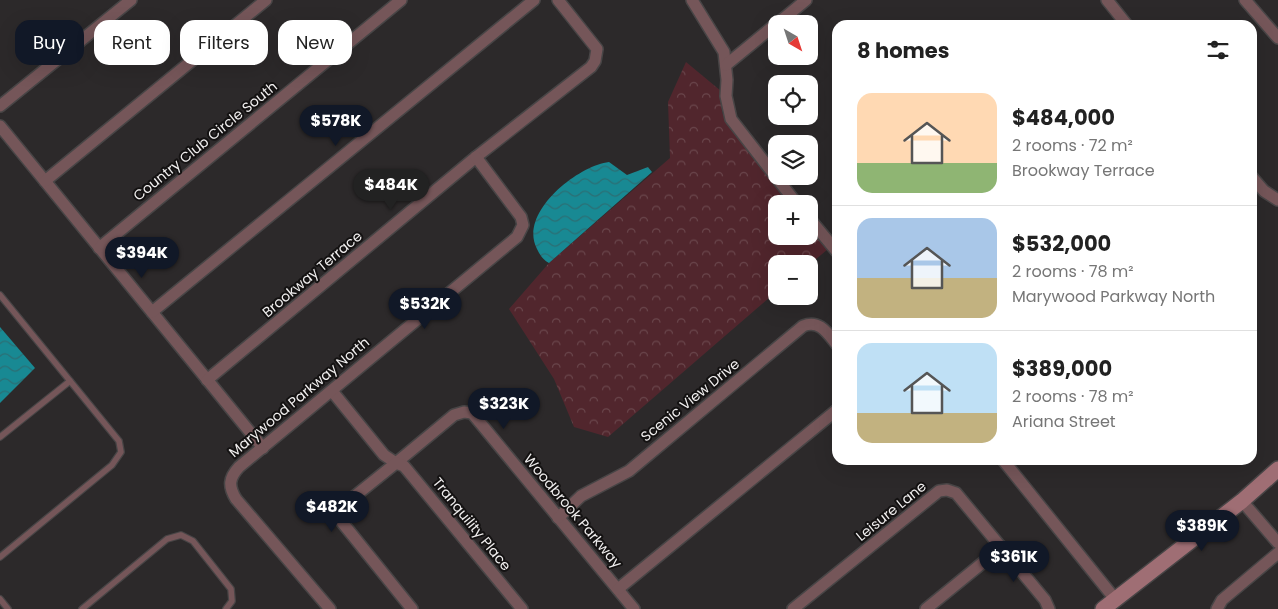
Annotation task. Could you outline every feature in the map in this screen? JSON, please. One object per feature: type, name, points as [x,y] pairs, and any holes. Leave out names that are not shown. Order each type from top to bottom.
[{"type":"street","points":[[0,106],[131,0]]},
{"type":"street","points":[[45,182],[266,0]]},
{"type":"street","name":"Country Club Circle South","points":[[99,248],[401,0]]},
{"type":"street","points":[[152,312],[534,0]]},
{"type":"street","name":"Brookway Terrace","points":[[207,380],[476,157],[591,67],[596,58],[597,49],[595,44],[558,0]]},
{"type":"street","points":[[692,0],[720,42],[726,65],[726,96],[730,119],[790,195]]},
{"type":"street","points":[[787,15],[806,0]]},
{"type":"street","points":[[1107,0],[1123,20]]},
{"type":"street","points":[[1245,0],[1278,38]]},
{"type":"street","points":[[726,65],[768,31]]},
{"type":"street","points":[[0,126],[263,448]]},
{"type":"street","name":"Marywood Parkway North","points":[[330,609],[236,498],[230,483],[231,476],[517,237],[523,225],[522,217],[476,157]]},
{"type":"street","points":[[1257,182],[1264,191],[1278,200]]},
{"type":"street","points":[[818,229],[832,246]]},
{"type":"street","name":"Scenic View Drive","points":[[558,518],[581,496],[629,471],[803,326],[809,324],[820,326],[832,339]]},
{"type":"street","points":[[332,390],[384,454],[396,462]]},
{"type":"street","name":"Woodbrook Parkway","points":[[412,609],[341,521],[342,509],[345,504],[454,415],[464,412],[472,413],[634,609]]},
{"type":"street","points":[[618,589],[832,414]]},
{"type":"street","name":"Tranquility Place","points":[[396,462],[404,466],[522,609]]},
{"type":"street","points":[[1007,465],[1109,604],[1242,501],[1278,469]]},
{"type":"street","name":"Leisure Lane","points":[[793,609],[944,490],[956,493],[1002,547]]},
{"type":"street","points":[[1242,501],[1278,543]]},
{"type":"street","points":[[926,609],[1002,547],[1045,600],[1049,609]]},
{"type":"street","points":[[1217,609],[1222,600],[1278,553]]},
{"type":"lane","points":[[0,296],[119,441],[120,452],[118,458],[0,557]]},
{"type":"lane","points":[[0,438],[70,381]]},
{"type":"lane","points":[[82,609],[167,539],[181,535],[193,541],[231,589],[232,601],[226,609]]},
{"type":"lane","points":[[0,599],[8,609]]},
{"type":"green space","points":[[686,62],[721,91],[722,112],[726,122],[768,175],[768,185],[776,185],[784,195],[768,195],[768,245],[818,245],[818,237],[828,249],[818,257],[818,255],[768,255],[768,299],[608,437],[574,427],[554,379],[509,309],[549,263],[670,158],[668,102]]},
{"type":"water","points":[[609,162],[627,175],[648,167],[652,172],[549,263],[547,262],[537,249],[533,235],[536,221],[543,207],[567,182],[596,165]]},
{"type":"water","points":[[0,327],[35,368],[0,403]]}]
